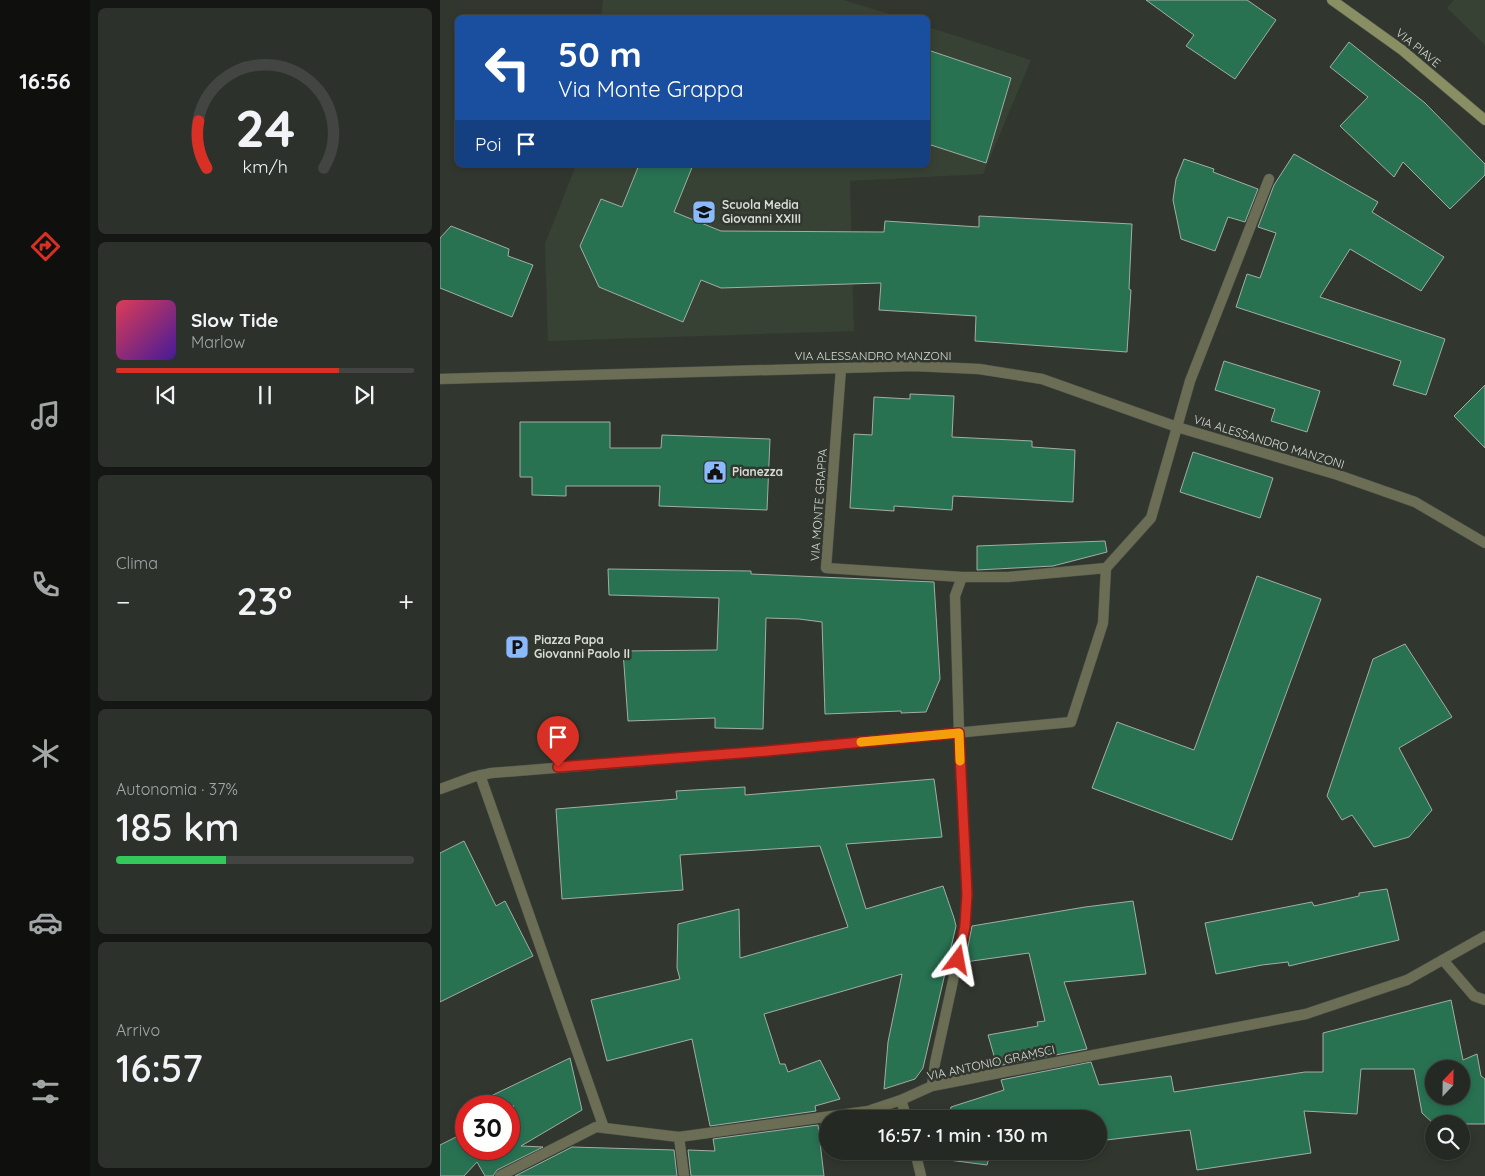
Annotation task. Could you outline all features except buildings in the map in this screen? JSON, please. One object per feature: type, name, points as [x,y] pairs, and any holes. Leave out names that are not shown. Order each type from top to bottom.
[{"type":"main road","name":"VIA PIAVE","points":[[1332,0],[1402,50],[1485,120]]},
{"type":"street","points":[[440,789],[480,775],[767,751],[1071,722],[1103,623],[1106,568],[1151,518],[1190,381],[1268,179]]},
{"type":"street","name":"VIA ALESSANDRO MANZONI","points":[[440,379],[913,366],[979,369],[1042,379],[1177,427],[1338,475],[1415,502],[1485,543]]},
{"type":"street","name":"VIA MONTE GRAPPA","points":[[841,368],[826,568],[962,578],[1008,577],[1106,568]]},
{"type":"street","points":[[932,1086],[935,1063],[965,926],[967,894],[959,733],[955,596],[962,578]]},
{"type":"street","points":[[480,775],[604,1128]]},
{"type":"street","name":"VIA ANTONIO GRAMSCI","points":[[500,1176],[596,1127],[679,1137],[868,1111],[901,1100],[932,1086],[1306,1014],[1407,980],[1485,936]]},
{"type":"street","points":[[1443,960],[1474,996],[1485,1000]]},
{"type":"street","points":[[901,1100],[904,1110]]},
{"type":"street","points":[[679,1137],[684,1176]]},
{"type":"street","points":[[917,1160],[921,1176]]},
{"type":"shaded area","points":[[603,0],[844,0],[893,15],[601,15]]},
{"type":"shaded area","points":[[1454,0],[1485,0],[1485,45],[1447,8]]},
{"type":"shaded area","name":"Scuola Media Giovanni XXIII","points":[[930,28],[1031,60],[983,174],[850,181],[854,331],[548,341],[545,244],[575,167],[930,167]]},
{"type":"slow traffic","points":[[861,742],[959,733],[960,761]]},
{"type":"place","name":"Scuola Media Giovanni XXIII","points":[[704,212]]},
{"type":"place","name":"Pianezza","points":[[715,472]]},
{"type":"place","name":"Piazza Papa Giovanni Paolo II","points":[[517,647]]},
{"type":"route","points":[[558,767],[767,751],[959,733],[967,894],[965,926],[958,960]]}]
